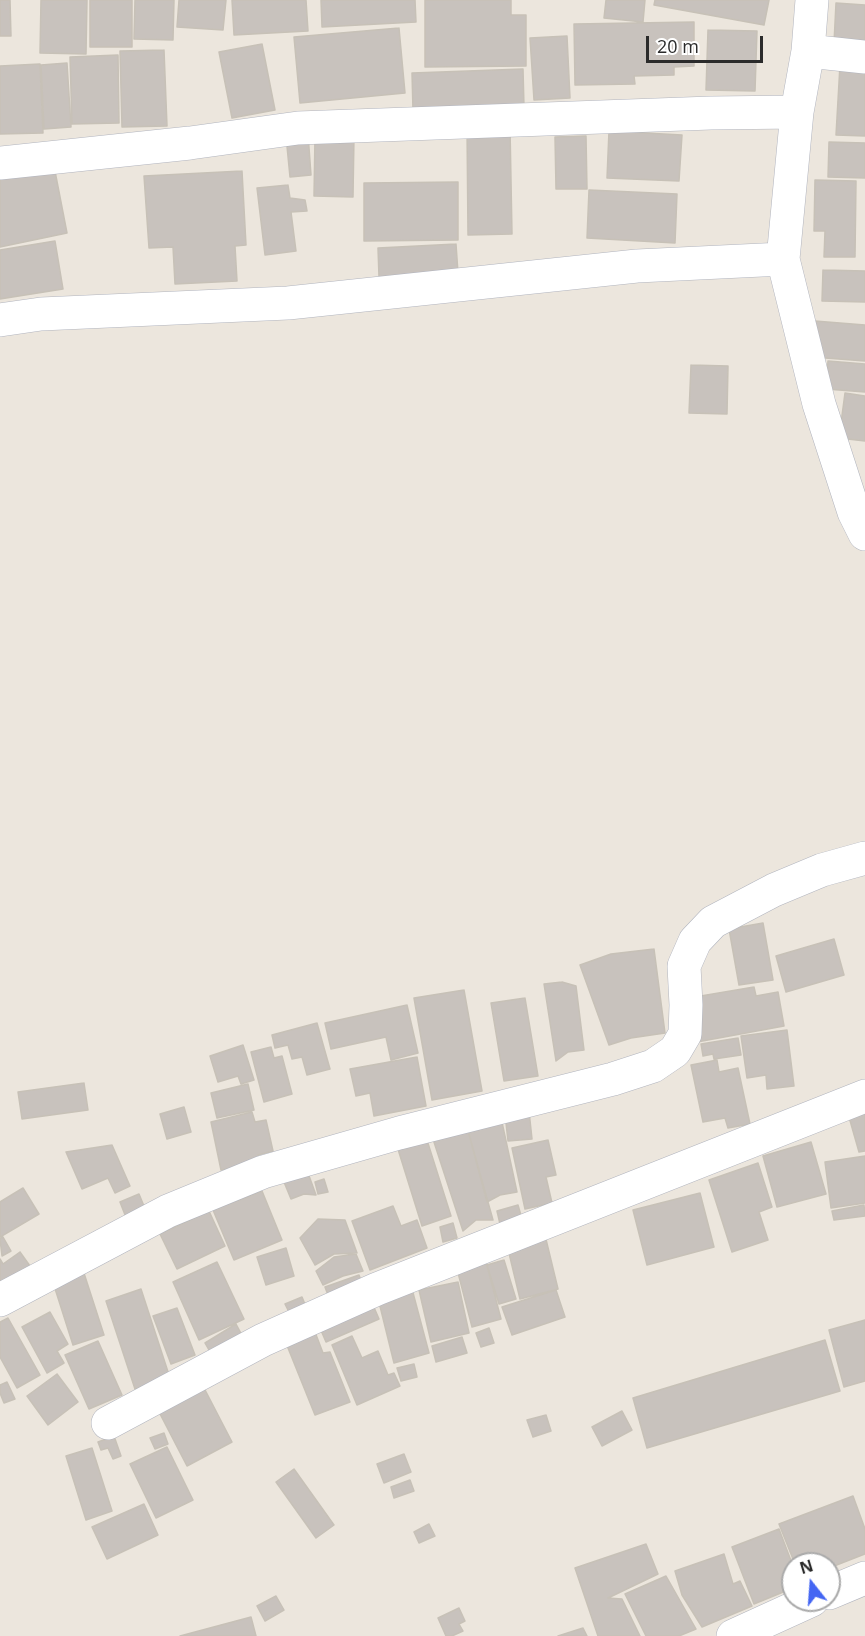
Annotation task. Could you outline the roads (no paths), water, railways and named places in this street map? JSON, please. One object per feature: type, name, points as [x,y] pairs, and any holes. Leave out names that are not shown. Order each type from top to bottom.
[{"type":"street","points":[[812,0],[808,51],[797,112],[783,259],[819,404],[854,512],[865,534]]},
{"type":"street","points":[[808,51],[865,57]]},
{"type":"street","points":[[0,163],[190,143],[298,128],[797,112]]},
{"type":"street","points":[[0,320],[41,314],[288,303],[637,266],[783,259]]},
{"type":"street","points":[[0,1300],[168,1211],[263,1172],[399,1133],[613,1079],[653,1066],[675,1051],[685,1034],[684,966],[694,941],[713,922],[774,890],[822,870],[865,858]]},
{"type":"street","points":[[108,1423],[263,1340],[377,1289],[865,1096]]},
{"type":"street","points":[[841,1588],[865,1578]]},
{"type":"street","points":[[733,1636],[786,1612]]}]
